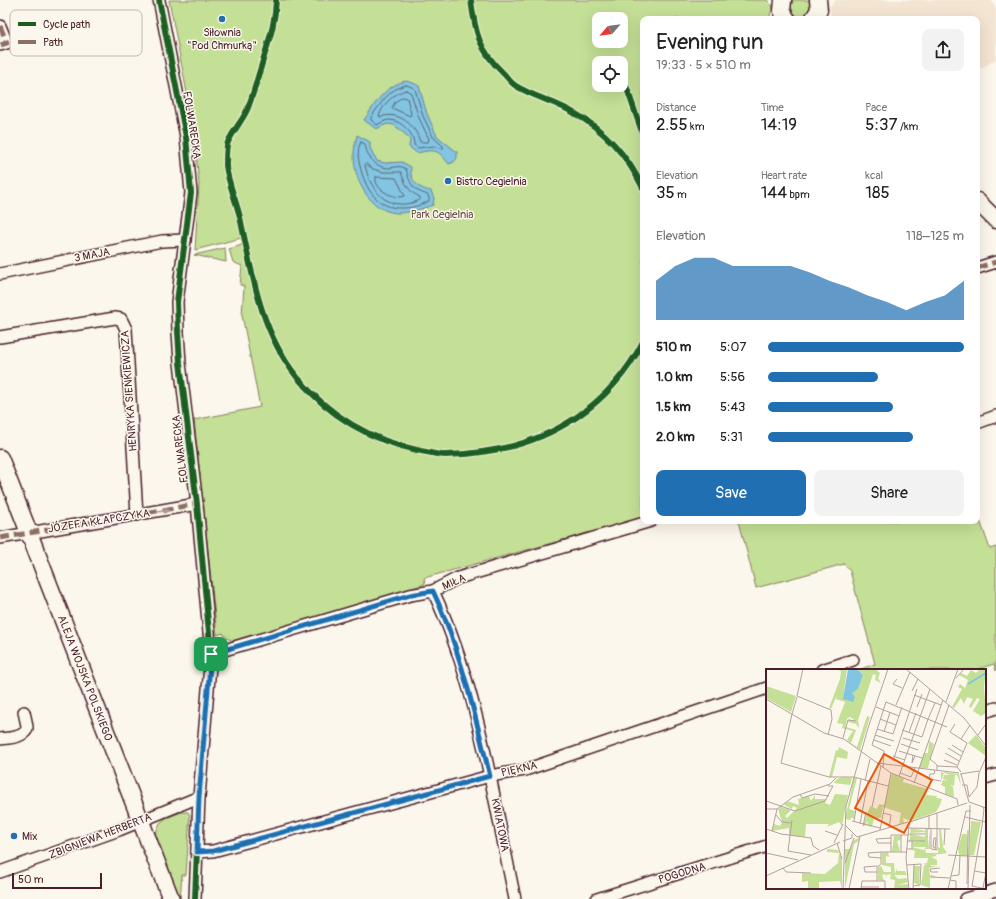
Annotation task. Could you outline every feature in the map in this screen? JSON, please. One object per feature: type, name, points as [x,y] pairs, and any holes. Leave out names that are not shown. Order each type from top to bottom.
[{"type":"street","name":"FOLWARECKA","points":[[159,0],[186,138],[191,192],[177,302],[178,332],[180,363],[197,504],[211,654],[199,797],[195,899]]},
{"type":"street","points":[[782,0],[782,10],[785,16]]},
{"type":"street","points":[[0,26],[7,43],[0,45]]},
{"type":"street","points":[[980,204],[996,220]]},
{"type":"street","name":"3 MAJA","points":[[0,274],[162,241],[185,240]]},
{"type":"street","points":[[980,267],[996,262]]},
{"type":"street","name":"HENRYKA SIENKIEWICZA","points":[[0,337],[115,318],[121,319],[124,322],[126,329],[137,515]]},
{"type":"street","points":[[980,422],[996,416]]},
{"type":"street","name":"ALEJA WOJSKA POLSKIEGO","points":[[0,458],[171,899]]},
{"type":"street","name":"JÓZEFA KŁAPCZYKA","points":[[0,538],[197,504]]},
{"type":"street","name":"MIŁA","points":[[211,654],[410,595],[433,591],[458,578],[640,524]]},
{"type":"street","name":"KWIATOWA","points":[[433,591],[444,615],[466,678],[490,776],[515,899]]},
{"type":"street","points":[[825,669],[853,660]]},
{"type":"street","name":"PIĘKNA","points":[[197,852],[213,851],[490,776],[525,770],[766,688]]},
{"type":"street","points":[[986,712],[996,708]]},
{"type":"street","points":[[0,739],[18,736],[24,733],[27,728],[24,712]]},
{"type":"street","points":[[986,778],[996,775]]},
{"type":"street","name":"ZBIGNIEWA HERBERTA","points":[[0,872],[140,821],[199,797]]},
{"type":"street","name":"POGODNA","points":[[597,899],[766,846]]},
{"type":"street","points":[[966,899],[996,890]]},
{"type":"shaded area","points":[[836,0],[991,0],[996,9],[996,59],[980,69],[980,16],[831,16],[830,6]]},
{"type":"green space","name":"Park Cegielnia","points":[[169,0],[767,0],[773,6],[770,16],[640,16],[640,519],[424,578],[425,584],[237,642],[227,638],[223,633],[217,635],[194,420],[260,407],[242,315],[244,286],[240,285],[242,266],[233,262],[229,249],[242,245],[241,238],[195,250],[199,184],[194,129]]},
{"type":"green space","points":[[793,0],[810,0],[811,9],[803,16],[798,16],[791,7]]},
{"type":"green space","points":[[225,248],[226,262],[194,255]]},
{"type":"green space","points":[[980,521],[990,549],[996,547],[996,671],[994,664],[977,669],[861,669],[875,664],[850,571],[844,564],[756,588],[740,524],[980,524]]},
{"type":"green space","points":[[182,812],[188,812],[190,815],[186,875],[182,875],[180,899],[176,899],[155,835],[160,823],[166,818]]},
{"type":"water","points":[[406,81],[419,86],[427,114],[437,136],[457,152],[457,158],[454,162],[449,164],[442,155],[436,151],[417,153],[409,147],[410,140],[394,125],[387,124],[376,129],[364,120],[386,91],[398,83]]},
{"type":"water","points":[[357,135],[370,142],[370,148],[377,161],[385,163],[402,162],[411,167],[413,180],[416,184],[431,191],[434,198],[433,205],[411,212],[397,213],[387,211],[371,200],[360,183],[356,173],[354,153]]},
{"type":"marked path","points":[[0,26],[7,43],[0,45]]},
{"type":"marked path","points":[[980,267],[996,262]]},
{"type":"marked path","points":[[0,538],[197,504]]},
{"type":"marked path","points":[[197,852],[213,851],[490,776]]},
{"type":"cycle path","points":[[159,0],[186,137],[191,193],[177,302],[178,332],[180,363],[197,504],[211,654],[199,797],[195,899]]},
{"type":"cycle path","points":[[276,0],[271,34],[251,99],[245,114],[230,137],[227,145],[226,166],[228,178],[240,217],[259,301],[266,321],[284,359],[297,377],[323,404],[353,425],[385,441],[403,447],[442,455],[477,453],[508,447],[532,440],[555,430],[576,417],[596,402],[614,384],[640,347]]},
{"type":"cycle path","points":[[471,0],[474,22],[480,40],[483,48],[495,65],[516,86],[567,109],[585,120],[606,136],[623,155],[640,182]]},
{"type":"cycle path","points":[[628,91],[640,126]]},
{"type":"place","name":"Siłownia \"Pod Chmurką\"","points":[[222,19]]},
{"type":"place","name":"Bistro Cegielnia","points":[[448,181]]},
{"type":"place","name":"Mix","points":[[14,836]]},
{"type":"route","points":[[433,591],[444,615],[466,678],[490,776],[213,851],[197,852],[199,797],[211,654],[410,595],[433,591]]}]
